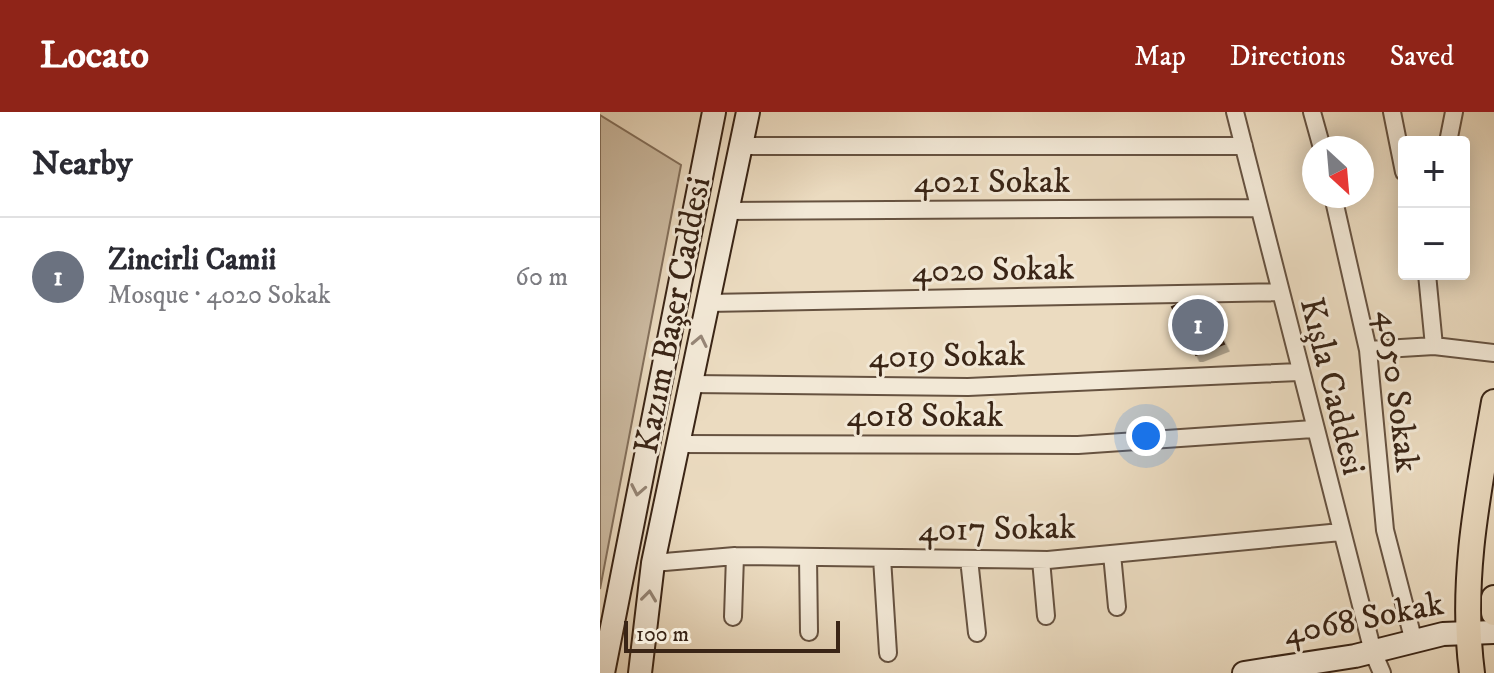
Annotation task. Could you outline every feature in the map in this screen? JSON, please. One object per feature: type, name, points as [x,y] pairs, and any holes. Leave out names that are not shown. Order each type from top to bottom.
[{"type":"main road","name":"Kazım Başer Caddesi","points":[[603,661],[714,112]]},
{"type":"main road","name":"Kazım Başer Caddesi","points":[[640,673],[653,563],[748,112]]},
{"type":"main road","points":[[1472,673],[1467,632],[1472,527],[1494,402]]},
{"type":"main road","points":[[1494,598],[1494,613]]},
{"type":"main road","name":"4068 Sokak","points":[[1244,673],[1373,652],[1467,632],[1494,632]]},
{"type":"street","name":"Kışla Caddesi","points":[[1235,112],[1313,429],[1373,652],[1382,673]]},
{"type":"street","points":[[1312,112],[1319,136]]},
{"type":"street","points":[[1392,112],[1398,142]]},
{"type":"street","points":[[1449,136],[1454,112]]},
{"type":"street","points":[[740,146],[1244,146]]},
{"type":"street","name":"4021 Sokak","points":[[726,211],[1259,208]]},
{"type":"street","name":"4050 Sokak","points":[[1336,208],[1368,350],[1385,530],[1414,642]]},
{"type":"street","points":[[1428,280],[1434,346]]},
{"type":"street","name":"4020 Sokak","points":[[707,303],[1279,292]]},
{"type":"street","points":[[1368,350],[1434,346],[1494,353]]},
{"type":"street","name":"4019 Sokak","points":[[691,384],[968,387],[1299,372]]},
{"type":"street","name":"4018 Sokak","points":[[680,444],[1078,445],[1313,429]]},
{"type":"street","name":"4017 Sokak","points":[[653,563],[735,556],[1041,560],[1341,532]]},
{"type":"street","points":[[1112,554],[1117,607]]},
{"type":"street","points":[[733,617],[735,556]]},
{"type":"street","points":[[808,557],[809,632]]},
{"type":"street","points":[[882,558],[888,653]]},
{"type":"street","points":[[969,559],[977,633]]},
{"type":"street","points":[[1041,560],[1046,616]]},
{"type":"shaded area","points":[[600,115],[681,165],[600,589]]},
{"type":"building","points":[[1200,294],[1224,344],[1196,355],[1172,307]]},
{"type":"place","name":"Zincirli Camii","points":[[1198,325]]}]
